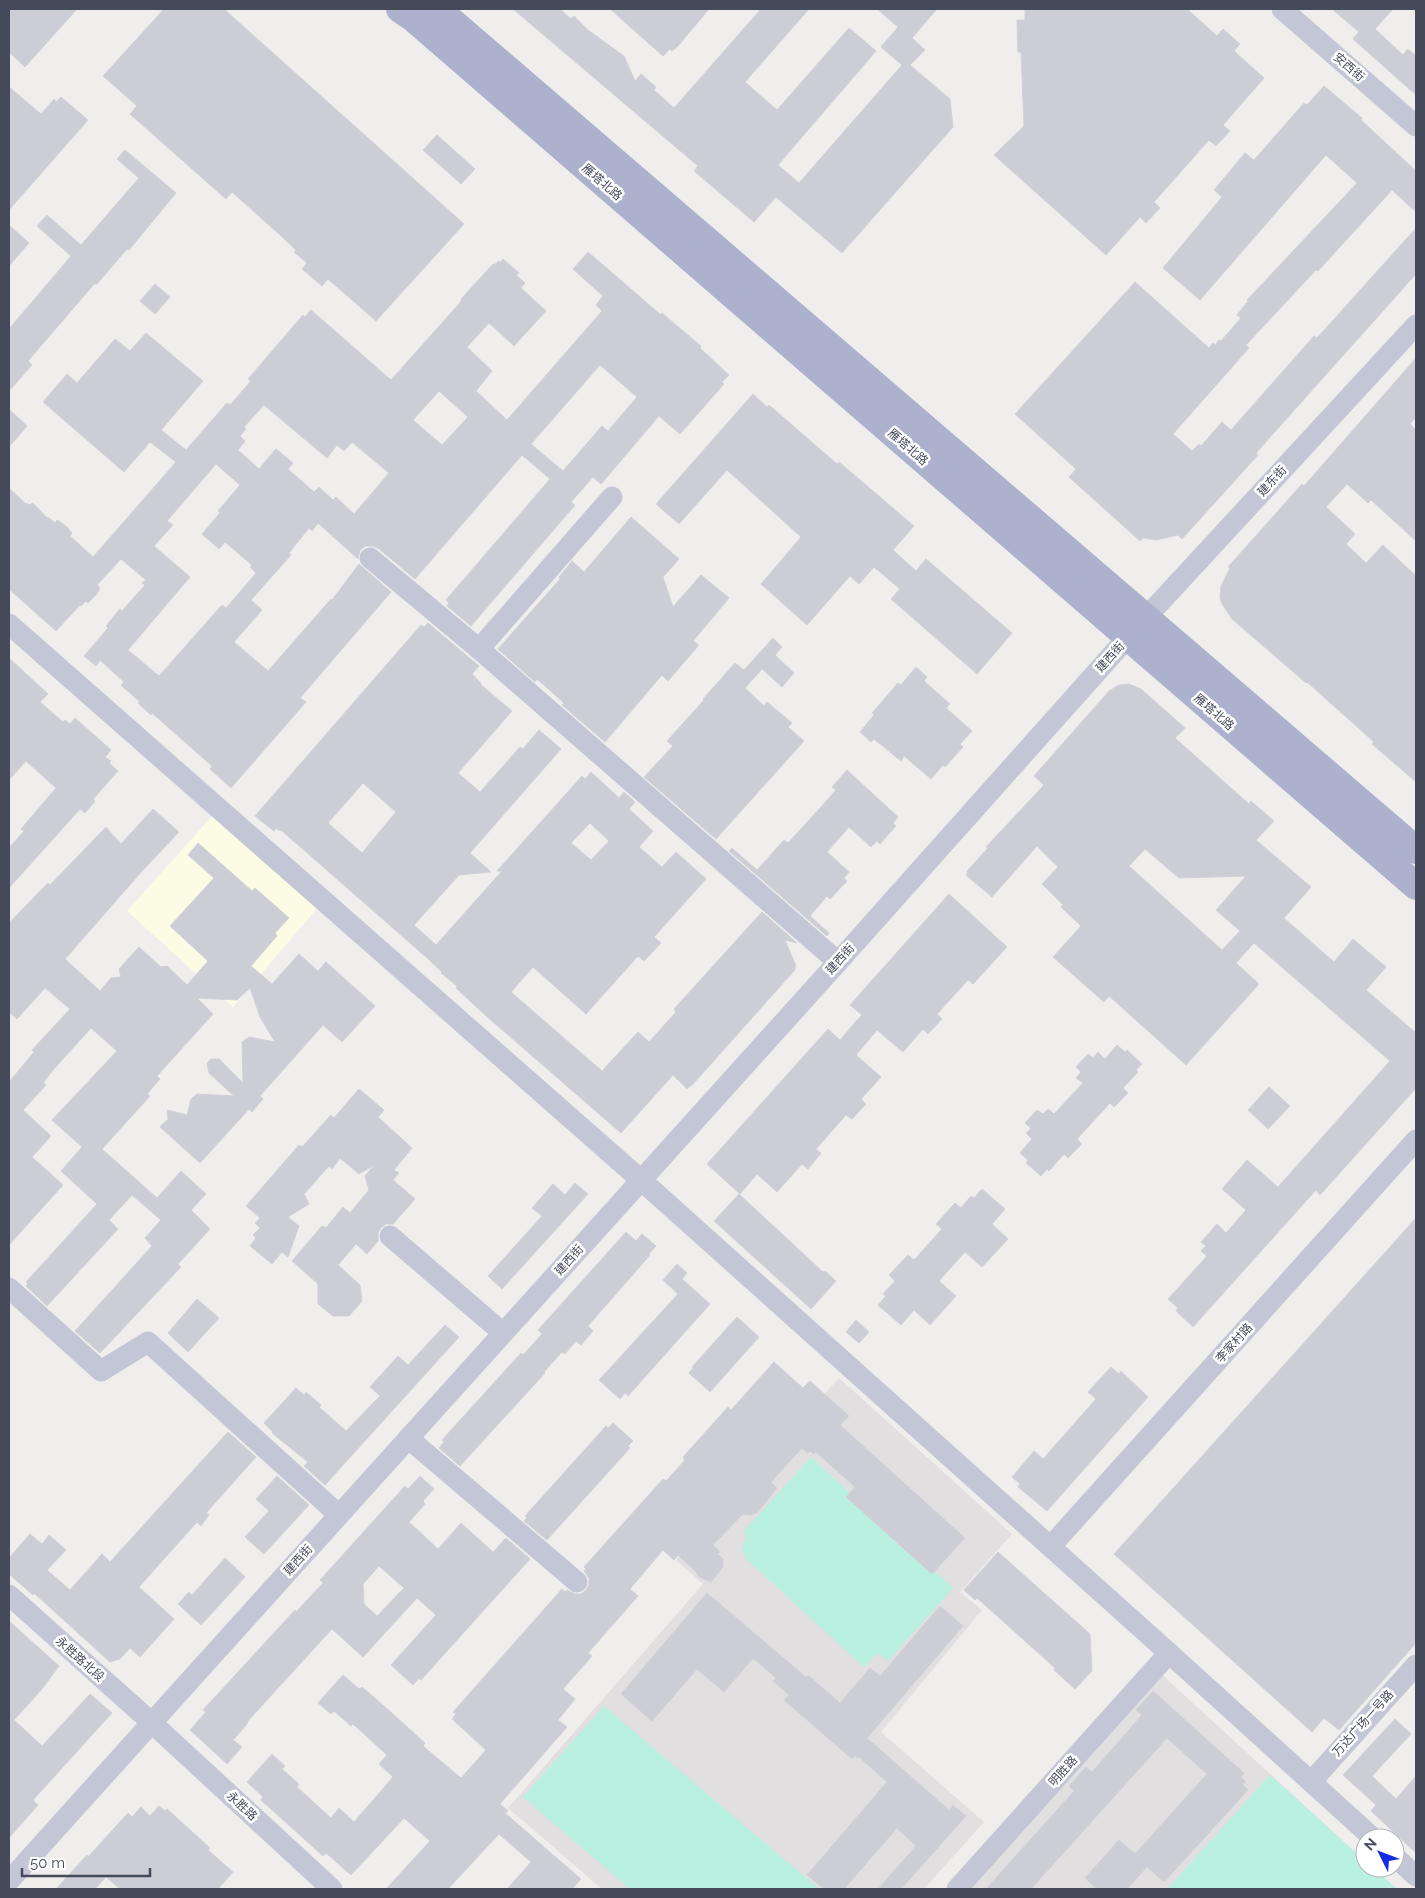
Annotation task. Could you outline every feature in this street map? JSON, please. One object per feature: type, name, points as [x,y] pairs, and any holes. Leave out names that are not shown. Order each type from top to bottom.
[{"type":"main road","name":"雁塔北路","points":[[400,9],[412,17],[1416,886]]},
{"type":"main road","name":"雁塔北路","points":[[437,9],[1416,850]]},
{"type":"street","name":"安西街","points":[[1282,9],[1416,126]]},
{"type":"street","name":"建东街","points":[[1128,638],[1416,325]]},
{"type":"street","points":[[479,649],[612,497]]},
{"type":"street","points":[[370,558],[479,649],[838,962]]},
{"type":"street","points":[[9,624],[641,1180],[1051,1546],[1362,1828]]},
{"type":"street","name":"建西街","points":[[9,1880],[1128,638]]},
{"type":"street","name":"李家村路","points":[[1051,1546],[1416,1140]]},
{"type":"street","points":[[390,1236],[503,1333]]},
{"type":"street","points":[[9,1288],[101,1371],[148,1342],[339,1514]]},
{"type":"street","points":[[408,1438],[577,1582]]},
{"type":"street","name":"永胜路北段","points":[[9,1595],[151,1722]]},
{"type":"street","name":"明胜路","points":[[957,1889],[1170,1653]]},
{"type":"street","name":"万达广场一号路","points":[[1311,1782],[1416,1665]]},
{"type":"street","name":"永胜路","points":[[151,1722],[332,1889]]},
{"type":"street","points":[[1405,1866],[1416,1876]]},
{"type":"shaded area","points":[[214,814],[319,906],[233,1007],[127,911]]},
{"type":"shaded area","points":[[839,1378],[1012,1534],[960,1592],[982,1610],[881,1732],[984,1822],[924,1889],[602,1889],[508,1808],[703,1584],[676,1560]]},
{"type":"shaded area","points":[[1158,1671],[1355,1852],[1355,1878],[1384,1878],[1397,1889],[961,1889]]},
{"type":"green space","points":[[811,1457],[953,1588],[888,1661],[878,1653],[864,1667],[744,1557],[746,1555],[741,1550],[744,1546],[741,1544],[747,1539],[744,1531]]},
{"type":"green space","points":[[604,1706],[819,1889],[630,1889],[523,1797]]},
{"type":"green space","points":[[1270,1775],[1355,1852],[1355,1878],[1384,1878],[1397,1889],[1167,1889]]},
{"type":"building","points":[[9,9],[77,9],[25,67],[9,52]]},
{"type":"building","points":[[164,9],[224,9],[464,224],[376,321],[328,279],[322,286],[302,269],[307,263],[294,252],[296,250],[232,192],[226,199],[130,114],[137,106],[103,76]]},
{"type":"building","points":[[513,9],[560,9],[571,19],[574,16],[588,30],[624,56],[635,81],[641,74],[656,87],[654,90],[674,108],[761,9],[809,9],[745,82],[777,110],[849,28],[876,51],[778,165],[799,183],[902,65],[881,47],[898,27],[877,9],[937,9],[912,38],[925,50],[910,65],[950,99],[953,127],[842,253],[776,197],[754,222],[694,171],[698,166]]},
{"type":"building","points":[[610,9],[709,9],[678,46],[672,51],[670,49],[663,56]]},
{"type":"building","points":[[1025,9],[1187,9],[1217,36],[1223,29],[1240,44],[1234,51],[1264,78],[1223,125],[1230,131],[1216,146],[1209,140],[1154,202],[1160,208],[1146,223],[1140,217],[1106,255],[994,155],[1024,126],[1021,52],[1018,52],[1017,20],[1025,20]]},
{"type":"building","points":[[1332,9],[1393,9],[1375,29],[1403,55],[1408,49],[1416,56],[1416,95],[1353,39],[1359,32]]},
{"type":"building","points":[[1324,86],[1362,118],[1361,120],[1416,171],[1416,212],[1392,190],[1318,271],[1316,270],[1246,345],[1249,348],[1173,434],[1192,451],[1199,444],[1201,446],[1222,422],[1231,430],[1314,336],[1317,338],[1416,228],[1416,274],[1182,539],[1178,535],[1157,540],[1143,538],[1140,541],[1069,477],[1076,469],[1015,414],[1135,282],[1209,348],[1213,343],[1215,345],[1219,340],[1221,341],[1241,318],[1237,315],[1247,300],[1357,183],[1326,155],[1200,300],[1163,268],[1222,197],[1214,190],[1245,153],[1254,160],[1304,103],[1307,105]]},
{"type":"building","points":[[9,87],[41,114],[54,99],[56,102],[61,97],[88,120],[9,210]]},
{"type":"building","points":[[437,135],[475,169],[461,184],[423,150]]},
{"type":"building","points":[[125,150],[176,193],[129,250],[127,249],[96,285],[95,283],[28,361],[32,365],[9,391],[9,329],[71,256],[37,226],[47,215],[81,245],[139,178],[117,159]]},
{"type":"building","points":[[9,225],[29,243],[9,266]]},
{"type":"building","points":[[588,252],[661,315],[662,313],[701,346],[700,348],[729,375],[722,382],[724,384],[680,434],[659,416],[601,484],[593,477],[571,502],[575,505],[471,626],[447,606],[449,603],[446,600],[550,479],[522,455],[415,579],[378,548],[365,546],[360,550],[358,559],[318,523],[312,531],[309,528],[289,553],[291,555],[251,600],[262,610],[234,642],[268,671],[332,600],[359,564],[391,592],[300,698],[306,702],[231,788],[210,769],[212,766],[138,703],[140,702],[121,685],[124,682],[100,660],[96,666],[84,656],[108,628],[106,626],[120,609],[122,611],[145,585],[142,583],[146,580],[121,559],[97,585],[100,588],[96,595],[88,603],[86,601],[80,605],[56,631],[9,589],[9,488],[25,503],[30,505],[32,503],[47,518],[55,523],[57,520],[66,526],[72,533],[70,536],[93,557],[176,462],[150,442],[124,472],[43,402],[67,374],[77,383],[115,339],[130,351],[146,333],[203,381],[161,430],[186,450],[227,403],[230,405],[251,381],[248,379],[303,315],[305,317],[311,310],[391,380],[493,264],[499,261],[500,263],[503,259],[519,273],[516,275],[525,283],[521,288],[546,311],[514,346],[489,323],[467,347],[492,371],[476,391],[507,420],[602,311],[596,305],[603,296],[573,269]],"holes":[[[600,365],[637,397],[608,431],[602,426],[563,471],[531,444]],[[439,391],[468,417],[442,445],[413,420]],[[264,405],[327,458],[337,445],[344,451],[352,442],[389,473],[354,514],[336,497],[333,500],[319,487],[314,492],[288,469],[293,463],[276,449],[259,469],[238,450],[245,441],[240,436],[246,429],[244,427]],[[216,464],[240,485],[202,534],[219,549],[225,542],[252,565],[250,567],[256,573],[226,608],[222,605],[159,676],[128,650],[190,577],[154,546],[173,525],[167,521]]]},
{"type":"building","points":[[155,284],[170,297],[155,314],[140,301]]},
{"type":"building","points":[[1416,358],[1416,417],[1410,424],[1416,430],[1416,541],[1371,500],[1368,503],[1347,484],[1326,507],[1355,534],[1346,544],[1366,563],[1383,545],[1416,576],[1416,782],[1372,744],[1374,742],[1307,682],[1232,619],[1220,598],[1221,586],[1230,568],[1228,567],[1302,484],[1304,486]]},
{"type":"building","points":[[753,394],[767,407],[769,405],[837,464],[839,462],[914,526],[893,550],[916,571],[926,559],[1012,633],[977,674],[891,599],[900,589],[874,567],[859,584],[850,576],[807,625],[761,584],[801,537],[727,470],[679,524],[656,504]]},
{"type":"building","points":[[9,409],[27,426],[9,447]]},
{"type":"building","points":[[631,517],[679,559],[663,577],[673,607],[701,575],[729,598],[693,641],[699,645],[668,681],[662,675],[605,742],[562,705],[564,703],[537,679],[535,682],[498,649],[560,579],[559,577],[572,561],[584,572]]},
{"type":"building","points":[[428,623],[479,666],[472,674],[480,684],[512,711],[458,773],[480,792],[520,747],[523,749],[539,730],[561,749],[470,853],[491,872],[459,875],[414,925],[436,945],[502,871],[497,871],[582,776],[585,779],[591,772],[619,798],[624,792],[635,802],[629,809],[653,831],[639,847],[662,867],[676,852],[706,879],[654,937],[661,943],[644,961],[638,956],[586,1014],[533,967],[511,992],[602,1071],[638,1032],[649,1042],[676,1012],[674,1009],[762,912],[797,943],[785,940],[796,966],[794,971],[694,1083],[687,1089],[673,1075],[621,1133],[485,1015],[426,957],[281,830],[276,828],[274,831],[255,816],[421,625],[424,627]],"holes":[[[363,783],[396,812],[362,853],[328,823]],[[590,823],[609,841],[591,860],[571,843]]]},
{"type":"building","points":[[773,638],[782,647],[775,655],[794,673],[782,687],[762,669],[745,688],[764,706],[767,702],[792,723],[788,727],[804,741],[716,839],[644,777],[673,746],[667,741],[735,663],[744,670]]},
{"type":"building","points":[[9,658],[48,694],[40,702],[63,722],[65,720],[70,724],[75,718],[111,750],[105,757],[111,761],[109,763],[118,771],[93,799],[95,801],[85,813],[80,809],[9,888],[9,848],[24,831],[21,829],[56,788],[26,761],[9,780]]},
{"type":"building","points":[[916,667],[927,677],[924,681],[950,704],[946,708],[972,731],[960,744],[963,747],[931,779],[904,756],[901,761],[874,739],[871,742],[860,732],[874,715],[872,713],[898,683],[901,685]]},
{"type":"building","points":[[1129,684],[1141,689],[1185,728],[1175,738],[1249,804],[1251,801],[1274,821],[1256,840],[1311,887],[1284,918],[1334,962],[1353,939],[1386,967],[1366,990],[1416,1033],[1416,1088],[1320,1195],[1316,1190],[1193,1327],[1176,1311],[1178,1308],[1168,1299],[1207,1256],[1201,1251],[1206,1246],[1201,1242],[1217,1224],[1226,1233],[1246,1210],[1222,1189],[1247,1160],[1278,1187],[1390,1061],[1254,943],[1236,963],[1259,984],[1186,1065],[1109,996],[1104,1002],[1053,957],[1081,926],[1061,907],[1063,905],[1042,884],[1058,867],[1037,846],[992,897],[967,876],[967,871],[988,848],[986,847],[1044,785],[1034,776],[1109,691],[1119,685]],"holes":[[[1145,849],[1179,878],[1246,876],[1216,910],[1240,931],[1222,950],[1129,866]]]},
{"type":"building","points":[[847,770],[898,817],[893,823],[896,826],[880,844],[877,841],[871,847],[849,827],[827,852],[849,872],[844,878],[847,881],[830,899],[827,896],[810,916],[829,933],[827,936],[729,851],[732,848],[757,870],[784,840],[788,843],[821,807],[836,790],[832,787]]},
{"type":"building","points":[[153,809],[179,832],[65,959],[100,991],[111,978],[121,977],[119,969],[139,947],[161,967],[167,966],[187,985],[208,961],[170,926],[214,878],[188,855],[198,843],[252,891],[255,888],[289,918],[275,933],[277,936],[251,966],[272,984],[299,954],[318,971],[326,962],[375,1006],[342,1042],[323,1025],[260,1096],[263,1099],[252,1112],[249,1109],[200,1163],[160,1127],[168,1119],[167,1110],[187,1115],[191,1099],[197,1094],[234,1096],[209,1073],[207,1063],[211,1059],[219,1059],[243,1083],[242,1042],[249,1037],[275,1042],[260,1017],[250,988],[237,1000],[197,998],[213,1014],[157,1076],[160,1079],[147,1094],[150,1096],[102,1149],[157,1198],[181,1171],[206,1194],[191,1210],[210,1229],[178,1264],[181,1267],[100,1353],[75,1331],[152,1246],[145,1238],[161,1220],[132,1195],[109,1220],[118,1229],[47,1306],[26,1286],[28,1283],[26,1282],[97,1204],[61,1171],[82,1147],[52,1120],[117,1051],[91,1028],[53,1070],[43,1083],[46,1085],[23,1110],[51,1136],[32,1157],[63,1185],[9,1245],[9,1082],[34,1052],[32,1050],[70,1009],[45,988],[17,1019],[9,1012],[9,923],[48,883],[50,885],[106,827],[121,844]]},
{"type":"building","points":[[949,894],[1007,947],[973,984],[968,980],[937,1014],[942,1019],[928,1034],[923,1029],[903,1052],[877,1030],[856,1055],[881,1077],[861,1099],[866,1104],[852,1119],[846,1115],[816,1149],[821,1153],[808,1169],[802,1164],[777,1192],[757,1174],[740,1194],[707,1164],[828,1029],[840,1040],[862,1015],[850,1005]]},
{"type":"building","points":[[1117,1045],[1125,1052],[1127,1050],[1142,1064],[1136,1070],[1138,1072],[1123,1088],[1128,1093],[1114,1107],[1110,1103],[1077,1139],[1082,1144],[1068,1158],[1064,1154],[1049,1171],[1047,1169],[1041,1176],[1026,1163],[1028,1160],[1020,1153],[1032,1139],[1026,1133],[1031,1128],[1025,1123],[1037,1110],[1043,1114],[1048,1109],[1054,1114],[1083,1083],[1076,1078],[1081,1072],[1076,1067],[1088,1054],[1093,1058],[1098,1052],[1105,1059]]},
{"type":"building","points":[[1269,1087],[1290,1106],[1268,1129],[1248,1110]]},
{"type":"building","points":[[359,1089],[384,1110],[378,1117],[412,1148],[394,1170],[399,1173],[393,1180],[415,1199],[393,1224],[386,1224],[381,1228],[378,1233],[378,1241],[367,1254],[356,1244],[338,1265],[360,1285],[362,1301],[349,1316],[333,1316],[318,1304],[318,1284],[292,1261],[322,1226],[326,1228],[343,1207],[350,1213],[369,1190],[365,1176],[374,1165],[359,1174],[340,1158],[332,1169],[329,1166],[304,1194],[309,1204],[288,1217],[299,1226],[288,1257],[282,1252],[272,1264],[250,1246],[256,1238],[253,1235],[260,1228],[255,1223],[260,1218],[246,1206],[299,1145],[302,1147],[331,1115],[334,1118]]},
{"type":"building","points":[[575,1183],[588,1194],[502,1289],[488,1276],[542,1216],[532,1208],[553,1184],[565,1195]]},
{"type":"building","points":[[982,1189],[1005,1209],[992,1224],[1008,1239],[982,1267],[965,1252],[939,1281],[956,1296],[930,1325],[914,1310],[901,1325],[878,1305],[886,1296],[883,1294],[895,1281],[889,1275],[908,1255],[914,1260],[942,1229],[936,1224],[955,1203],[961,1208],[971,1196],[974,1198]]},
{"type":"building","points":[[739,1194],[823,1272],[825,1271],[836,1281],[811,1309],[714,1221]]},
{"type":"building","points":[[1416,1218],[1416,1643],[1339,1730],[1324,1718],[1312,1732],[1114,1554]]},
{"type":"building","points":[[626,1232],[636,1241],[642,1234],[656,1246],[588,1326],[593,1331],[581,1345],[576,1341],[565,1354],[562,1352],[460,1466],[439,1448],[444,1442],[442,1440],[521,1353],[523,1355],[542,1334],[538,1330]]},
{"type":"building","points":[[677,1264],[687,1273],[682,1279],[710,1304],[628,1396],[625,1393],[620,1399],[599,1380],[678,1294],[663,1280]]},
{"type":"building","points":[[197,1299],[219,1318],[188,1352],[168,1333]]},
{"type":"building","points":[[737,1317],[759,1337],[710,1392],[689,1373],[692,1367]]},
{"type":"building","points":[[856,1320],[869,1332],[859,1343],[846,1332]]},
{"type":"building","points":[[445,1325],[459,1337],[325,1485],[304,1466],[308,1462],[272,1433],[264,1423],[296,1388],[304,1395],[306,1392],[321,1405],[319,1407],[346,1431],[380,1396],[370,1387],[398,1356],[408,1365]]},
{"type":"building","points":[[774,1362],[803,1388],[810,1381],[849,1416],[840,1425],[965,1538],[932,1574],[846,1497],[855,1487],[816,1452],[813,1454],[810,1451],[808,1453],[802,1448],[771,1482],[777,1488],[758,1512],[751,1515],[743,1514],[713,1545],[720,1552],[718,1554],[723,1559],[723,1567],[711,1582],[699,1577],[678,1555],[674,1560],[663,1550],[630,1589],[638,1596],[588,1653],[592,1656],[563,1689],[575,1699],[558,1720],[567,1727],[500,1804],[508,1811],[505,1813],[581,1879],[572,1889],[507,1889],[531,1862],[499,1834],[448,1889],[386,1889],[430,1841],[404,1818],[351,1875],[326,1853],[323,1856],[261,1800],[263,1797],[247,1782],[272,1754],[285,1766],[282,1769],[299,1784],[297,1787],[331,1818],[339,1808],[354,1822],[393,1777],[379,1764],[387,1755],[353,1724],[351,1726],[334,1711],[331,1714],[318,1703],[343,1675],[359,1689],[362,1687],[384,1706],[425,1743],[423,1746],[461,1778],[486,1750],[452,1719],[456,1714],[453,1712],[562,1589],[565,1592],[567,1590],[575,1594],[581,1594],[586,1590],[589,1585],[589,1578],[584,1571],[586,1569],[584,1567],[663,1479],[666,1481],[685,1460],[683,1457],[728,1407],[731,1410]]},
{"type":"building","points":[[1111,1367],[1119,1374],[1121,1371],[1148,1397],[1047,1511],[1018,1487],[1020,1484],[1012,1477],[1034,1451],[1043,1459],[1096,1399],[1088,1392]]},
{"type":"building","points":[[613,1423],[633,1441],[628,1446],[630,1448],[547,1540],[524,1521],[527,1518],[525,1516],[606,1426],[608,1428]]},
{"type":"building","points":[[228,1432],[256,1457],[206,1513],[209,1515],[201,1526],[197,1522],[139,1587],[174,1619],[140,1657],[130,1648],[120,1659],[110,1662],[34,1593],[33,1595],[9,1574],[9,1558],[30,1534],[42,1544],[49,1535],[66,1550],[47,1570],[70,1590],[102,1554],[110,1562]]},
{"type":"building","points":[[277,1476],[309,1505],[264,1554],[245,1537],[269,1511],[256,1499]]},
{"type":"building","points":[[420,1476],[434,1489],[423,1501],[425,1504],[409,1522],[438,1549],[461,1523],[493,1552],[506,1538],[530,1559],[421,1680],[419,1678],[413,1685],[391,1665],[436,1615],[417,1598],[363,1657],[332,1629],[247,1722],[233,1740],[242,1747],[227,1764],[190,1730],[206,1712],[203,1710],[295,1610],[296,1612],[323,1583],[320,1580],[405,1486],[408,1489]],"holes":[[[379,1566],[404,1588],[377,1616],[364,1604],[363,1584]]]},
{"type":"building","points":[[998,1552],[1090,1634],[1092,1671],[1075,1689],[1054,1670],[1055,1668],[977,1598],[975,1600],[964,1590]]},
{"type":"building","points":[[225,1558],[245,1577],[201,1625],[178,1604],[189,1592],[192,1595]]},
{"type":"building","points":[[707,1593],[806,1677],[808,1675],[840,1703],[870,1668],[880,1676],[940,1606],[963,1626],[867,1738],[949,1810],[953,1805],[966,1816],[901,1889],[878,1889],[916,1846],[897,1828],[844,1889],[824,1889],[807,1875],[887,1782],[859,1757],[855,1756],[852,1759],[784,1700],[789,1695],[773,1681],[776,1678],[753,1658],[724,1692],[697,1669],[652,1721],[621,1694]]},
{"type":"building","points":[[9,1621],[59,1666],[42,1689],[14,1720],[42,1746],[90,1694],[112,1713],[33,1800],[38,1805],[9,1838]]},
{"type":"building","points":[[1153,1691],[1244,1773],[1241,1777],[1246,1782],[1243,1785],[1248,1790],[1164,1882],[1147,1867],[1127,1889],[1097,1889],[1085,1878],[1119,1840],[1135,1854],[1207,1774],[1167,1738],[1031,1889],[986,1889],[1074,1791],[1069,1786],[1086,1767],[1092,1772],[1142,1715],[1136,1710]]},
{"type":"building","points":[[1395,1719],[1411,1734],[1372,1776],[1396,1799],[1416,1776],[1416,1853],[1405,1843],[1405,1828],[1389,1828],[1371,1811],[1376,1805],[1343,1775]]},
{"type":"building","points":[[159,1806],[165,1811],[167,1809],[233,1872],[218,1889],[120,1889],[106,1877],[95,1889],[56,1889],[128,1813],[132,1817],[141,1807],[150,1816]]}]
